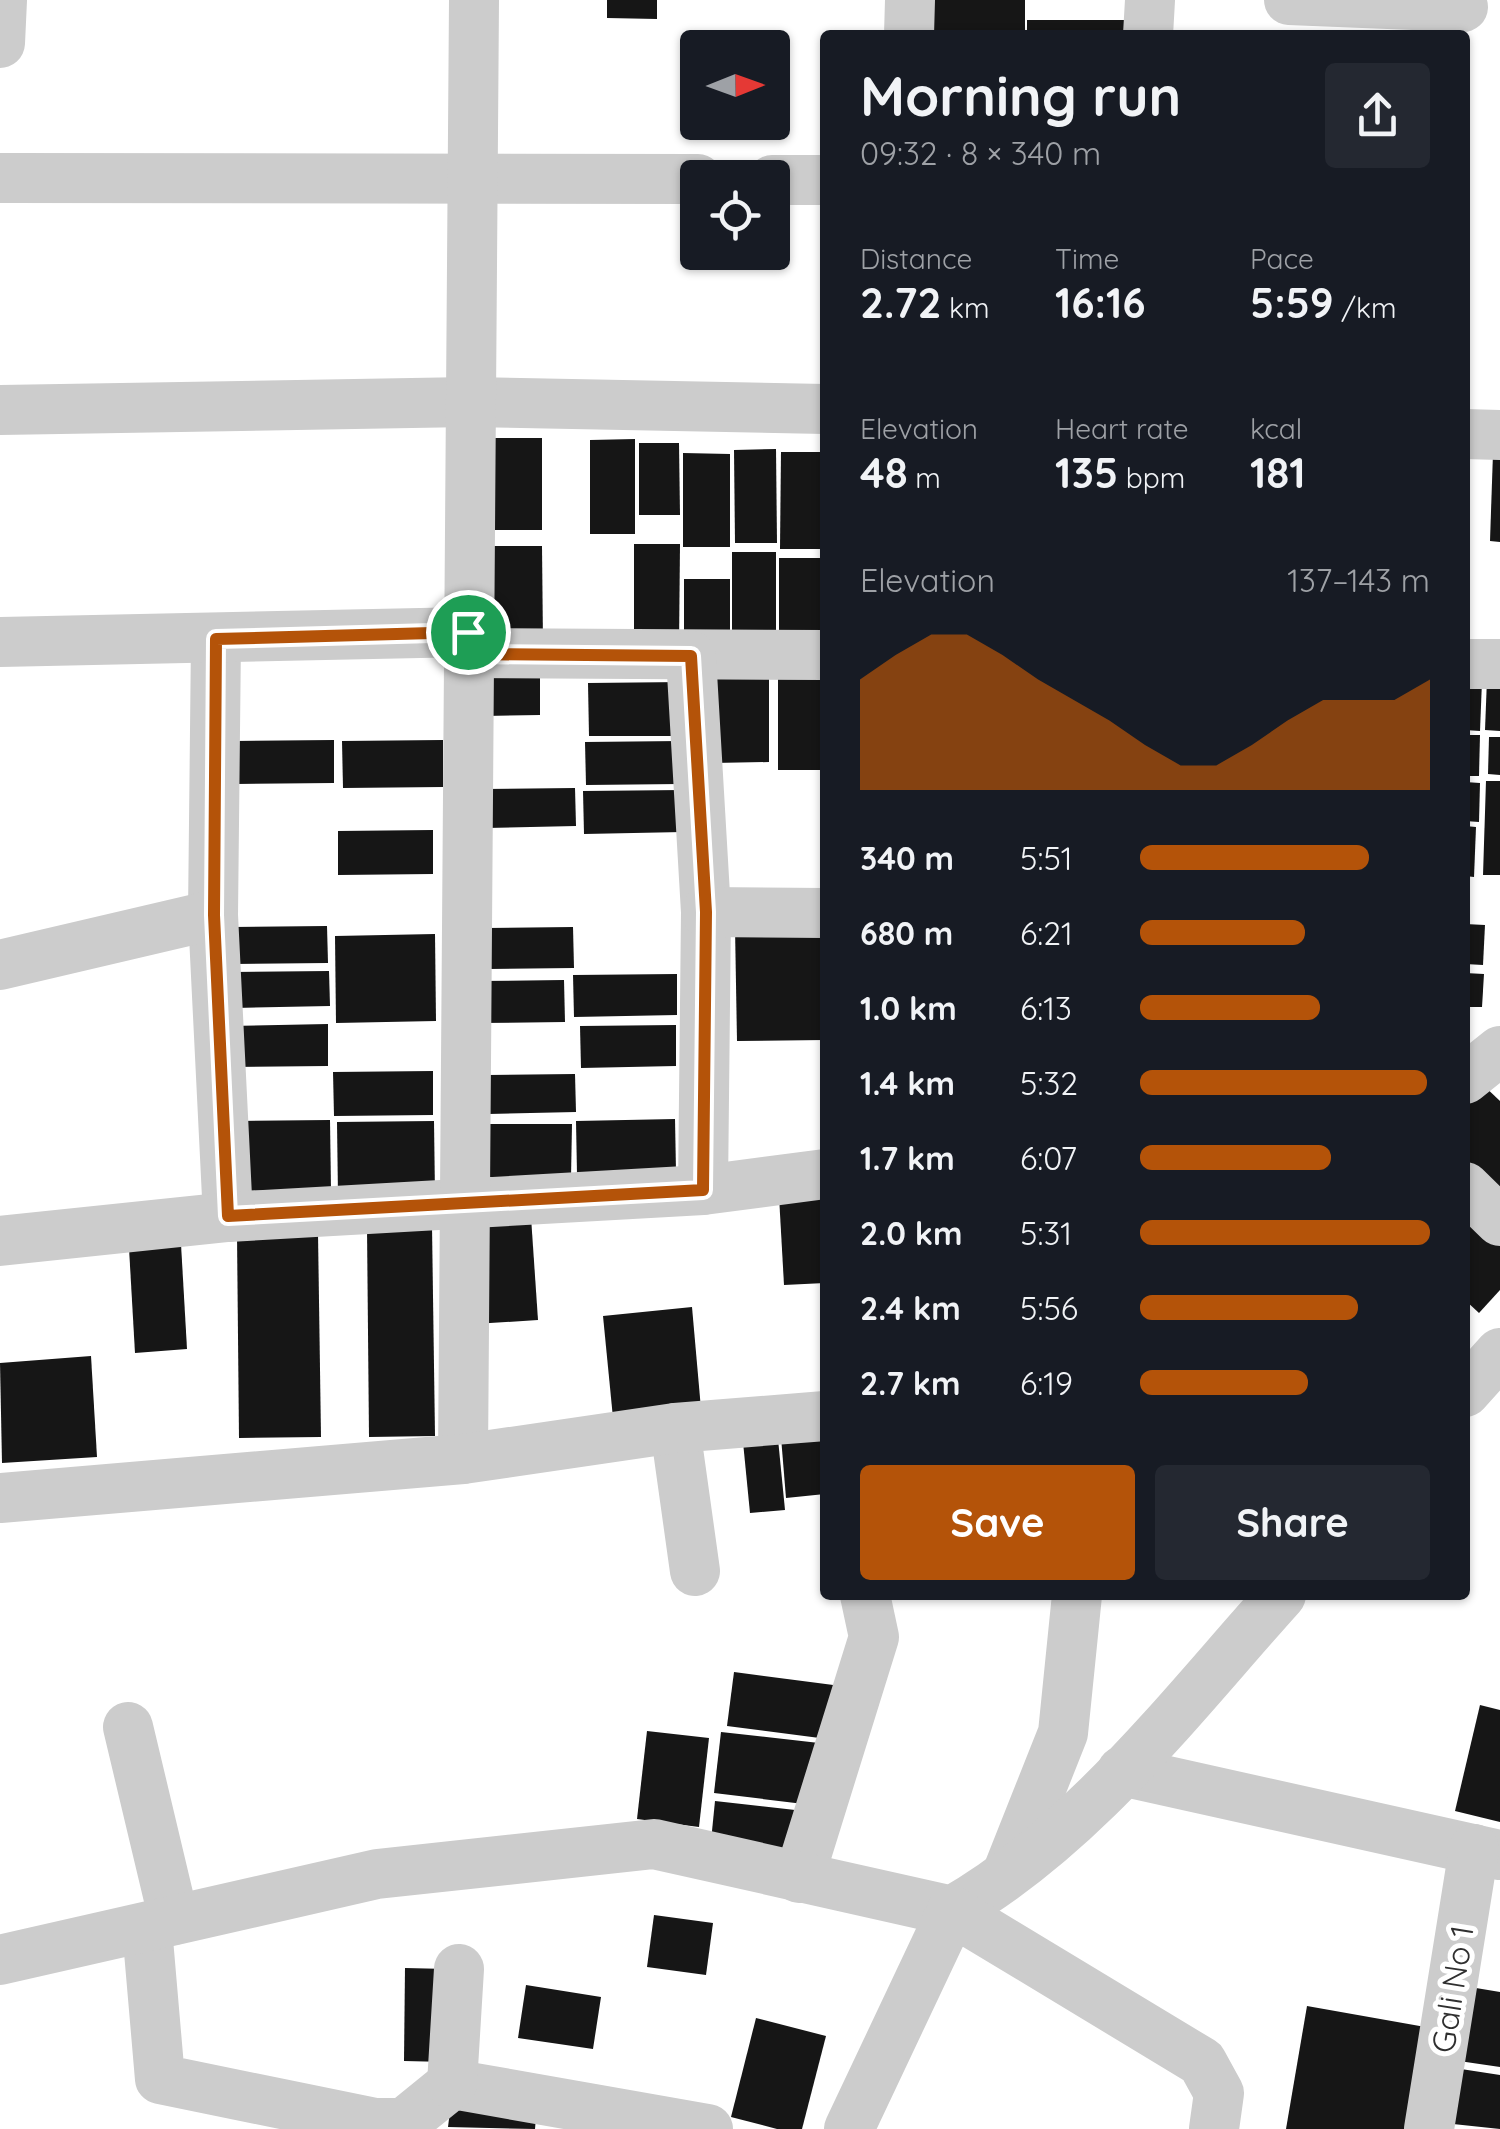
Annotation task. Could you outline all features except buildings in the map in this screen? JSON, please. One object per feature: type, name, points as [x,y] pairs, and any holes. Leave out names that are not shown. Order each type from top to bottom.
[{"type":"street","points":[[0,43],[2,0]]},
{"type":"street","points":[[464,1458],[474,0]]},
{"type":"street","points":[[909,30],[910,0]]},
{"type":"street","points":[[1148,30],[1150,0]]},
{"type":"street","points":[[1317,1],[1463,14]]},
{"type":"street","points":[[0,178],[680,179]]},
{"type":"street","points":[[790,180],[820,180]]},
{"type":"street","points":[[0,410],[469,402],[820,410]]},
{"type":"street","points":[[1470,434],[1500,435]]},
{"type":"street","points":[[216,639],[214,915],[228,1216]]},
{"type":"street","points":[[0,642],[216,639],[468,643],[691,656],[820,656]]},
{"type":"street","points":[[691,656],[706,912],[703,1190]]},
{"type":"street","points":[[1470,664],[1500,664]]},
{"type":"street","points":[[706,912],[820,913]]},
{"type":"street","points":[[0,962],[214,915]]},
{"type":"street","points":[[1470,1075],[1500,1051]]},
{"type":"street","points":[[0,1241],[228,1216],[703,1190],[820,1175]]},
{"type":"street","points":[[1470,1192],[1500,1222]]},
{"type":"street","points":[[1470,1386],[1500,1353]]},
{"type":"street","points":[[0,1498],[464,1458],[675,1428],[820,1416]]},
{"type":"street","points":[[675,1428],[695,1571]]},
{"type":"street","points":[[798,1878],[874,1637],[866,1600]]},
{"type":"street","points":[[1005,1881],[1062,1733],[1077,1600]]},
{"type":"street","points":[[848,2129],[952,1911],[1005,1881],[1122,1771],[1277,1600]]},
{"type":"street","points":[[128,1727],[160,1924],[160,2080],[374,2126],[404,2123],[452,2084],[458,1969]]},
{"type":"street","points":[[1122,1771],[1487,1852]]},
{"type":"street","points":[[0,1960],[376,1874],[654,1844],[952,1911],[1202,2062],[1219,2093],[1214,2129]]},
{"type":"street","name":"Gali No 1","points":[[1429,2129],[1487,1852]]},
{"type":"street","points":[[452,2084],[708,2129]]},
{"type":"route","points":[[468,632],[468,654],[691,656],[706,912],[703,1190],[228,1216],[214,915],[216,639],[468,632]]}]
